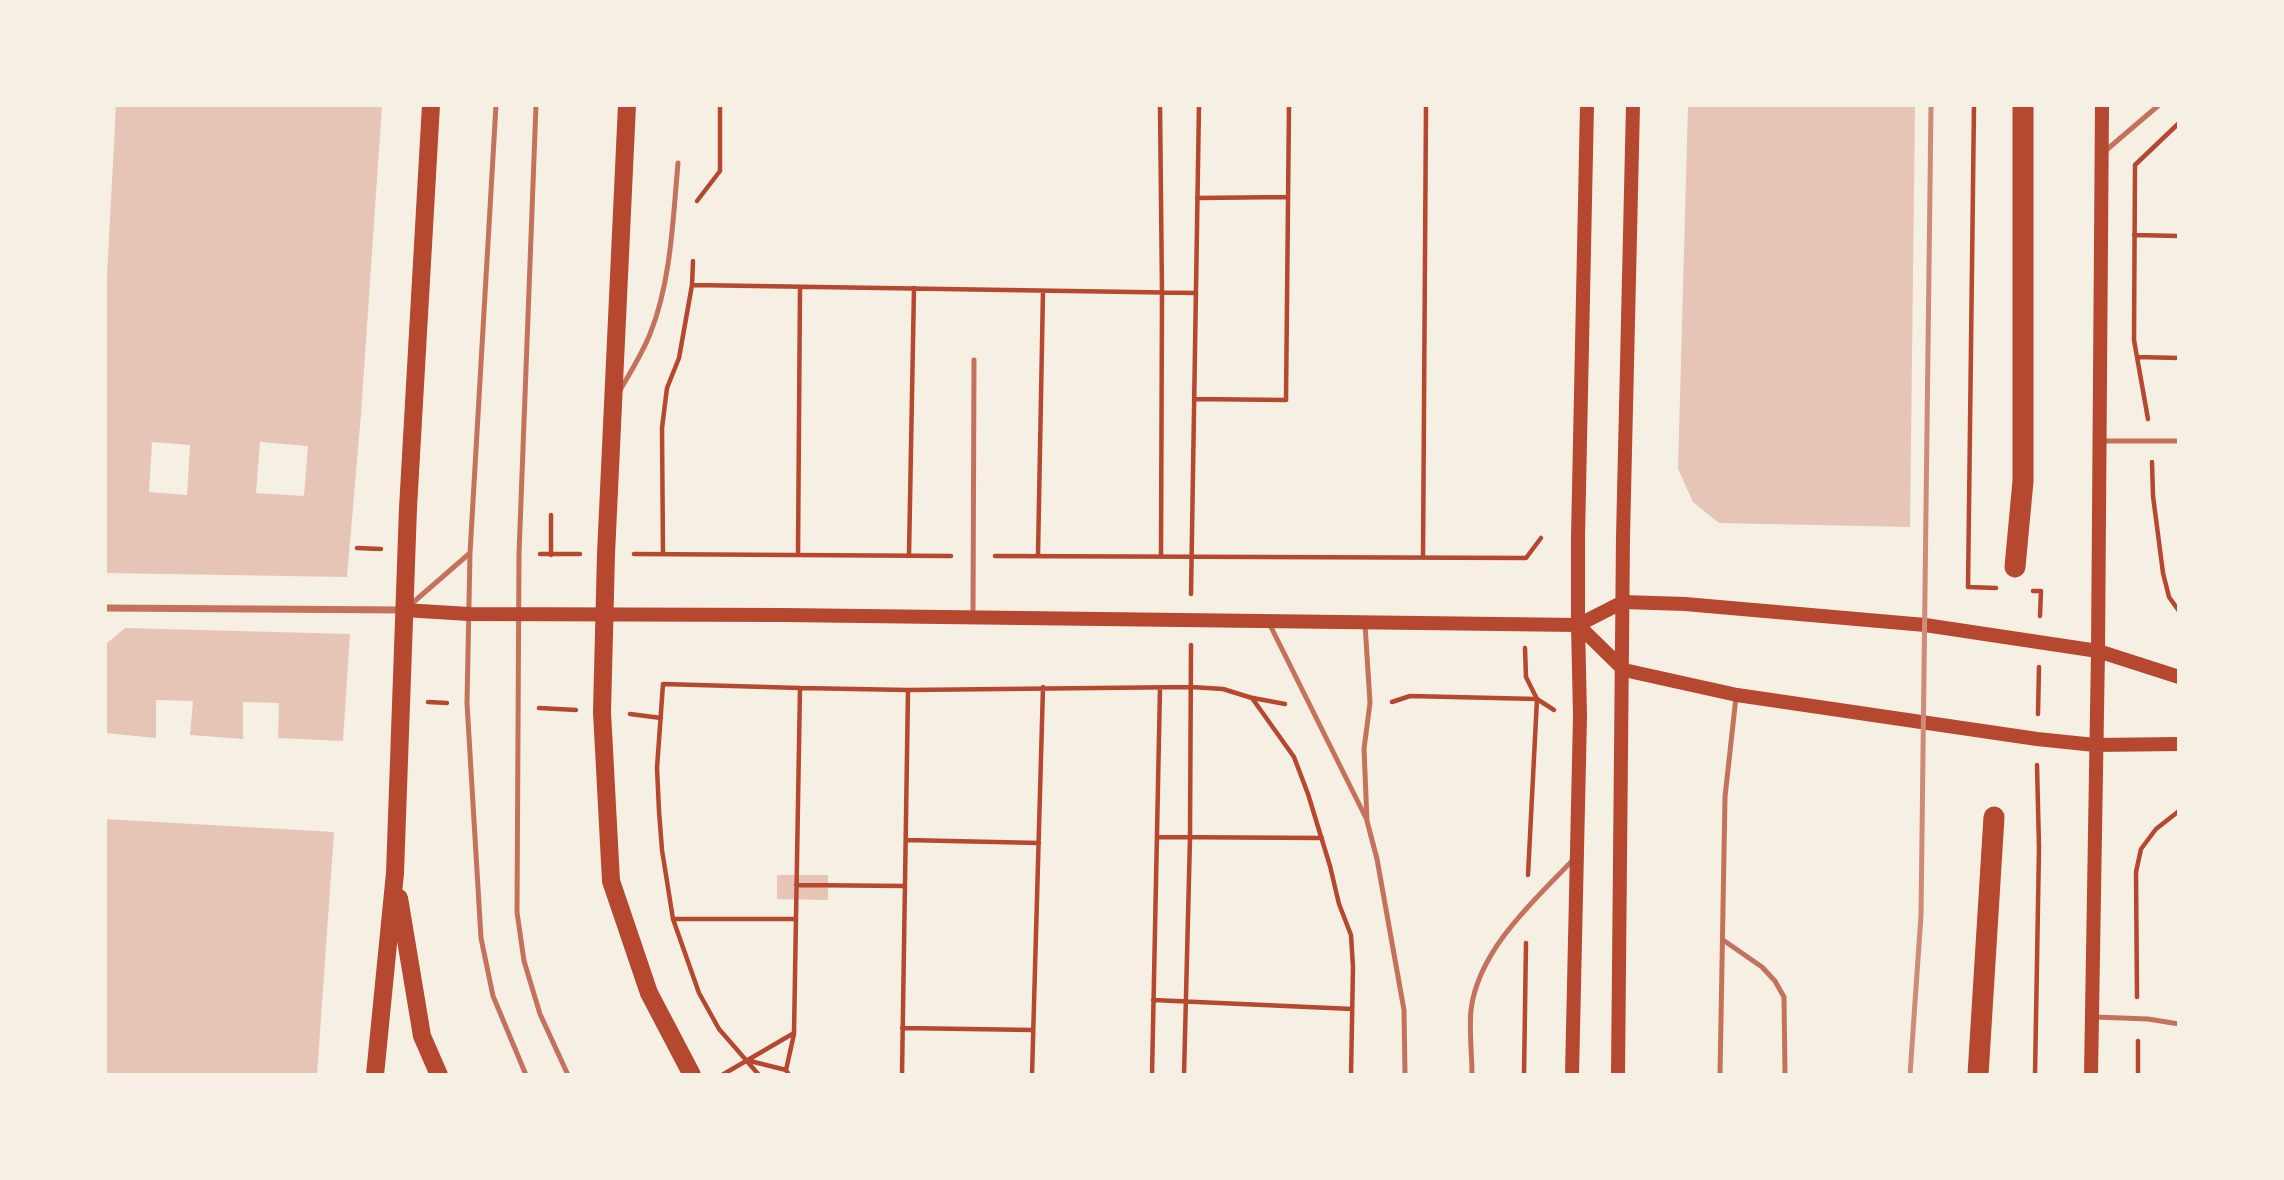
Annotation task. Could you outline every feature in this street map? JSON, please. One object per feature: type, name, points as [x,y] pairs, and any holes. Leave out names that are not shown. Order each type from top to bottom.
[{"type":"highway","points":[[2015,567],[2023,481],[2023,105]]},
{"type":"highway","points":[[1978,1075],[1994,817]]},
{"type":"main road","points":[[375,1075],[395,873],[404,610],[431,105]]},
{"type":"main road","points":[[627,105],[602,712],[611,881],[649,993],[692,1075]]},
{"type":"main road","points":[[1572,1075],[1580,716],[1577,625],[1587,105]]},
{"type":"main road","points":[[1618,1075],[1623,602],[1633,105]]},
{"type":"main road","points":[[2091,1075],[2098,651],[2102,105]]},
{"type":"main road","points":[[404,610],[469,614],[1577,625],[1623,602],[1685,604],[1925,625],[2098,651],[2179,677]]},
{"type":"main road","points":[[1577,625],[1624,670],[1737,695],[2037,739],[2095,745],[2179,744]]},
{"type":"main road","points":[[395,873],[422,1036],[439,1075]]},
{"type":"street","points":[[105,608],[404,610]]},
{"type":"lane","points":[[496,105],[470,553],[467,704],[481,938],[493,996],[526,1075]]},
{"type":"lane","points":[[536,105],[519,614],[517,912],[524,961],[540,1014],[568,1075]]},
{"type":"lane","points":[[2102,154],[2159,105]]},
{"type":"lane","points":[[614,400],[651,331],[668,272],[678,163]]},
{"type":"lane","points":[[973,618],[974,360]]},
{"type":"lane","points":[[2100,441],[2179,441]]},
{"type":"lane","points":[[404,610],[470,553]]},
{"type":"lane","points":[[1269,622],[1367,821],[1377,859],[1404,1010],[1405,1075]]},
{"type":"lane","points":[[1365,623],[1370,703],[1364,749],[1367,821]]},
{"type":"lane","points":[[1720,1075],[1725,797],[1737,695]]},
{"type":"lane","points":[[1472,1075],[1471,1010],[1479,978],[1490,956],[1527,907],[1576,857]]},
{"type":"lane","points":[[1723,940],[1762,967],[1775,981],[1784,997],[1785,1075]]},
{"type":"lane","points":[[2092,1017],[2137,1018],[2179,1024]]},
{"type":"path","points":[[695,203],[720,171],[720,105]]},
{"type":"path","points":[[1160,105],[1161,556]]},
{"type":"path","points":[[1184,1075],[1190,838],[1199,105]]},
{"type":"path","points":[[1194,399],[1286,400],[1289,105]]},
{"type":"path","points":[[1423,557],[1426,105]]},
{"type":"path","points":[[2179,123],[2135,165],[2134,235],[2134,340],[2152,441],[2153,496],[2163,573],[2169,597],[2179,611]]},
{"type":"path","points":[[1197,198],[1288,197]]},
{"type":"path","points":[[2134,235],[2179,236]]},
{"type":"path","points":[[693,258],[692,285],[679,358],[667,388],[662,428],[663,554],[1526,558],[1541,538]]},
{"type":"path","points":[[692,285],[1195,293]]},
{"type":"path","points":[[798,554],[800,287]]},
{"type":"path","points":[[909,555],[914,288]]},
{"type":"path","points":[[1038,555],[1043,291]]},
{"type":"path","points":[[2137,357],[2179,358]]},
{"type":"path","points":[[551,515],[551,555]]},
{"type":"path","points":[[1525,625],[1526,677],[1537,699]]},
{"type":"path","points":[[759,1075],[719,1029],[699,993],[673,919],[662,850],[657,768],[663,684],[908,690],[1191,687],[1223,689],[1252,698],[1294,757],[1351,935],[1351,1075]]},
{"type":"path","points":[[1032,1075],[1043,687]]},
{"type":"path","points":[[749,1061],[787,1073],[794,1033],[800,688]]},
{"type":"path","points":[[1152,1075],[1160,688]]},
{"type":"path","points":[[902,1075],[908,690]]},
{"type":"path","points":[[2138,1075],[2136,872],[2141,849],[2156,829],[2179,811]]},
{"type":"path","points":[[1157,837],[1322,838]]},
{"type":"path","points":[[906,840],[1039,843]]},
{"type":"path","points":[[796,885],[905,886]]},
{"type":"path","points":[[673,919],[796,919]]},
{"type":"path","points":[[1153,1000],[1352,1009]]},
{"type":"path","points":[[902,1028],[1033,1030]]},
{"type":"path","points":[[722,1075],[794,1033]]},
{"type":"building","points":[[116,105],[382,105],[347,577],[105,573],[105,314]],"holes":[[[152,442],[190,445],[187,495],[149,492]],[[260,442],[308,446],[304,496],[256,493]]]},
{"type":"building","points":[[1688,105],[1915,105],[1910,527],[1719,523],[1693,502],[1678,469]]},
{"type":"building","points":[[125,628],[350,634],[343,741],[278,738],[279,703],[243,702],[243,739],[190,735],[193,701],[156,700],[156,738],[105,733],[105,645]]},
{"type":"building","points":[[105,819],[334,832],[317,1075],[105,1075]]},
{"type":"building","points":[[777,875],[828,875],[828,900],[777,899]]},
{"type":"railway","points":[[1910,1075],[1921,915],[1931,105]]}]
